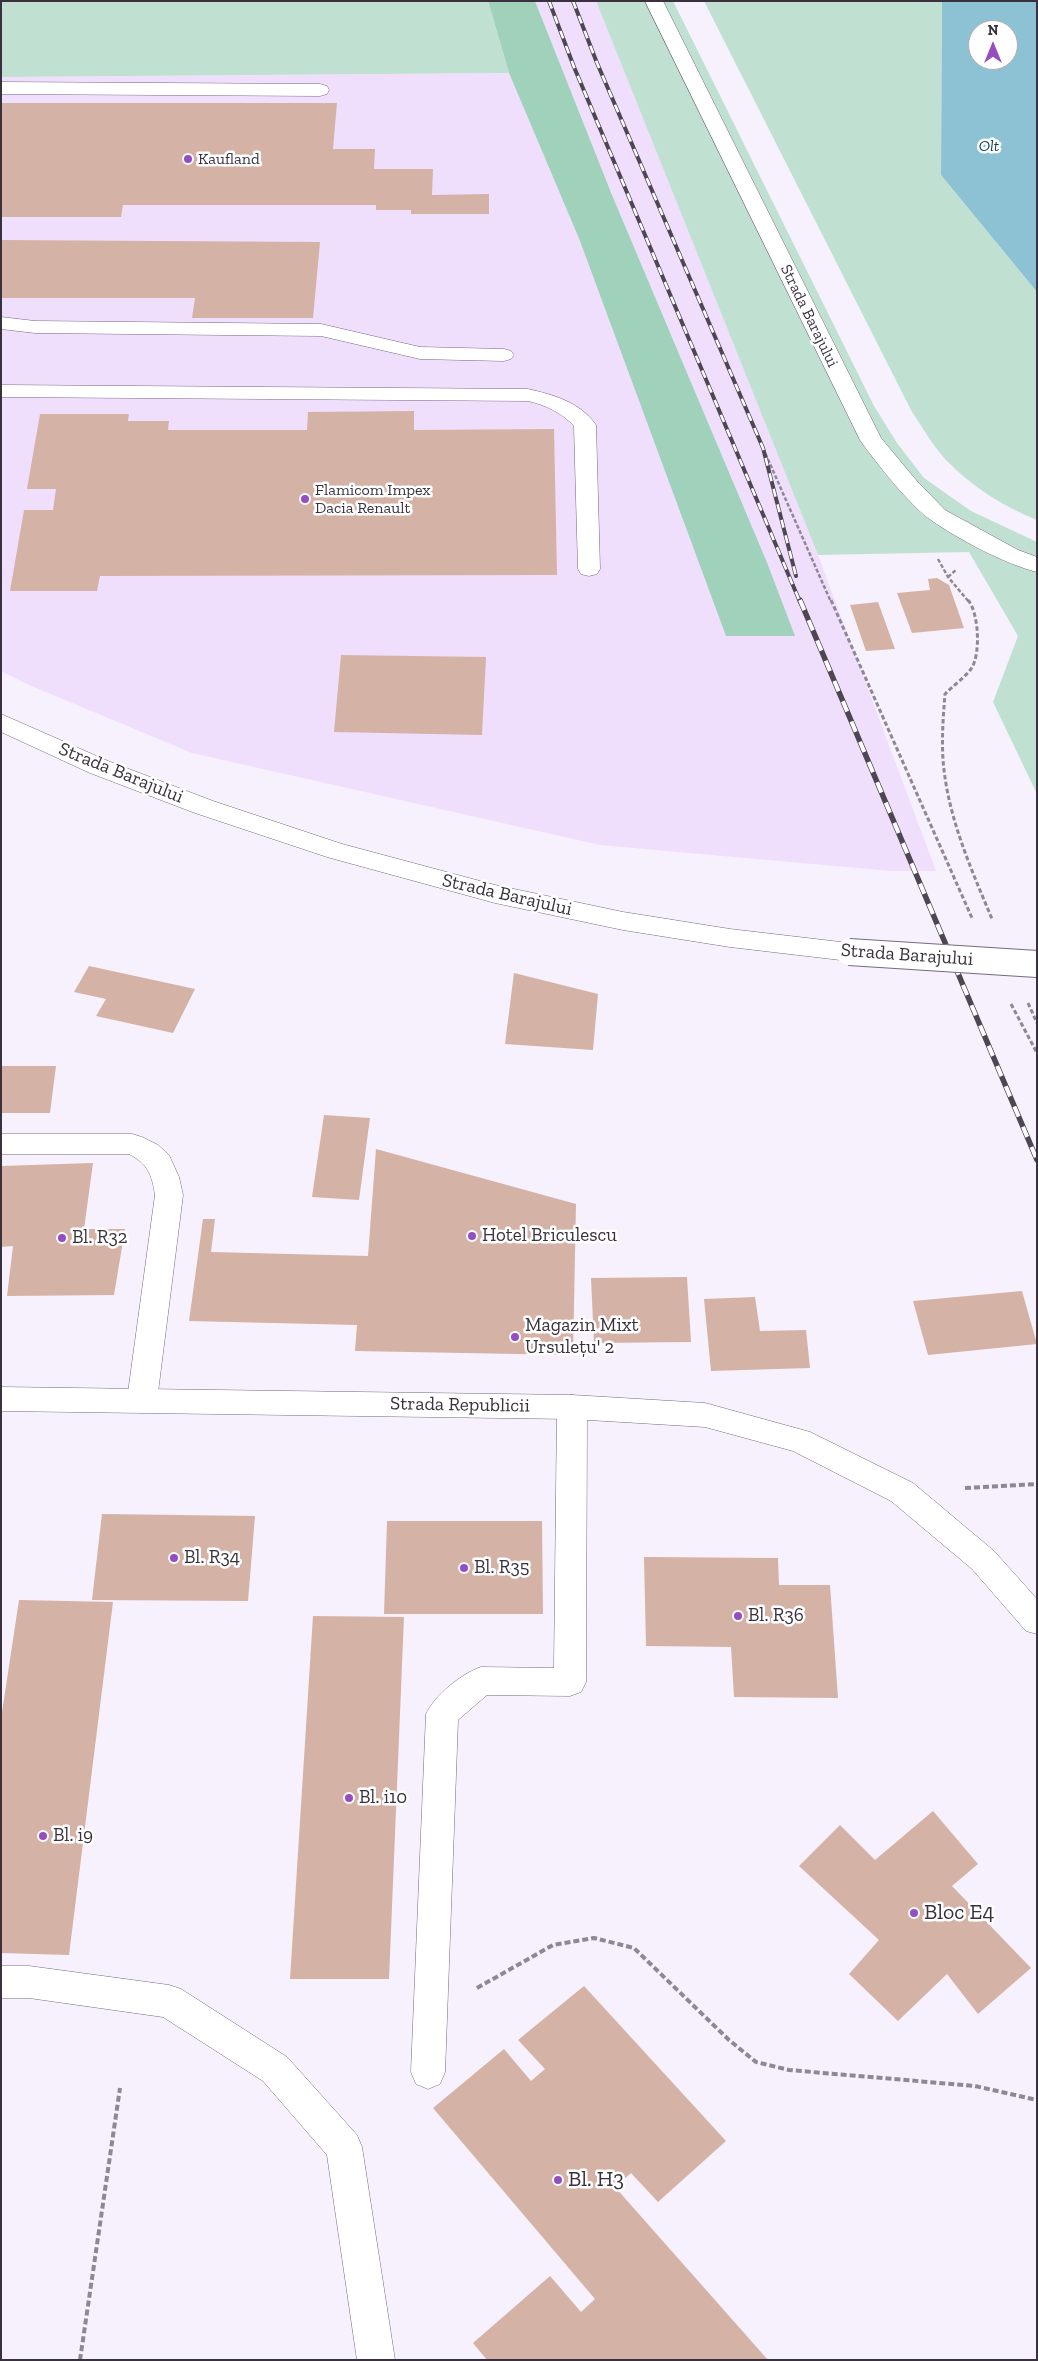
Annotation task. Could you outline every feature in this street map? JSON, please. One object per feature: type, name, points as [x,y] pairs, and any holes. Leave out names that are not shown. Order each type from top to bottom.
[{"type":"main road","name":"Strada Barajului","points":[[654,1],[871,440],[908,485],[937,516],[1010,555],[1037,565]]},
{"type":"main road","points":[[1,88],[186,96],[320,90]]},
{"type":"main road","points":[[1,323],[35,327],[321,330],[420,353],[504,354]]},
{"type":"main road","points":[[1,391],[528,395],[542,398],[559,404],[575,414],[585,425],[589,569]]},
{"type":"main road","name":"Strada Barajului","points":[[1,722],[99,767],[195,804],[336,852],[495,894],[623,922],[730,938],[848,952],[1037,964]]},
{"type":"main road","points":[[1,1144],[132,1144],[149,1151],[159,1162],[166,1175],[169,1195],[142,1400]]},
{"type":"main road","name":"Strada Republicii","points":[[1,1398],[572,1407],[705,1415],[759,1428],[800,1441],[902,1492],[983,1560],[1037,1622]]},
{"type":"main road","points":[[428,2072],[442,1714],[481,1681],[570,1682],[572,1407]]},
{"type":"main road","points":[[1,1982],[28,1982],[169,2001],[275,2069],[344,2147],[376,2360]]},
{"type":"path","points":[[763,448],[972,919]]},
{"type":"path","points":[[937,516],[930,534],[935,554],[948,577],[973,606],[978,638],[972,668],[945,694],[942,748],[946,788],[964,847],[996,927]]},
{"type":"path","points":[[1026,999],[1037,1024]]},
{"type":"path","points":[[1009,1000],[1037,1053]]},
{"type":"path","points":[[902,1492],[1037,1484]]},
{"type":"path","points":[[430,2014],[553,1945],[594,1938],[634,1948],[729,2040],[756,2062],[789,2070],[975,2086],[1037,2100]]},
{"type":"path","points":[[80,2360],[120,2088]]},
{"type":"shaded area","points":[[535,1],[596,1],[818,555],[936,871],[891,871],[600,845],[192,753],[29,685],[1,671],[1,77],[509,73],[580,241],[766,560],[612,195]]},
{"type":"green space","points":[[1,1],[488,1],[509,73],[1,77]]},
{"type":"green space","points":[[488,1],[535,1],[612,195],[766,560],[795,636],[726,636],[580,241],[509,73]]},
{"type":"green space","points":[[596,1],[673,1],[874,406],[897,443],[924,478],[971,511],[1037,542],[1037,794],[993,702],[1018,636],[969,552],[818,555]]},
{"type":"green space","points":[[704,1],[942,1],[941,175],[1037,292],[1037,520],[1012,509],[966,479],[941,455],[912,412]]},
{"type":"water","name":"Olt","points":[[942,1],[1037,1],[1037,292],[941,175]]},
{"type":"building","name":"Kaufland","points":[[1,103],[337,103],[333,149],[375,149],[374,169],[433,169],[432,195],[489,194],[489,214],[411,214],[411,210],[376,210],[376,205],[123,205],[121,217],[1,217]]},
{"type":"building","points":[[1,240],[320,242],[313,318],[192,318],[195,298],[1,298]]},
{"type":"building","name":"Flamicom Impex Dacia Renault","points":[[414,411],[414,430],[554,429],[557,575],[100,576],[97,591],[10,591],[24,510],[53,510],[56,489],[27,489],[40,414],[129,414],[128,421],[169,421],[168,430],[307,430],[308,412]]},
{"type":"building","points":[[937,578],[949,585],[964,628],[912,633],[897,593],[930,590],[928,579]]},
{"type":"building","points":[[878,602],[895,649],[866,651],[850,605]]},
{"type":"building","points":[[341,655],[486,657],[482,735],[334,732]]},
{"type":"building","points":[[89,966],[195,989],[173,1033],[96,1016],[106,999],[74,992]]},
{"type":"building","points":[[514,973],[598,994],[593,1050],[505,1044]]},
{"type":"building","points":[[1,1066],[56,1066],[50,1113],[1,1113]]},
{"type":"building","points":[[324,1115],[370,1118],[359,1200],[312,1197]]},
{"type":"building","name":"Hotel Briculescu","points":[[376,1149],[576,1204],[573,1355],[355,1351],[357,1325],[189,1321],[203,1219],[215,1219],[211,1252],[368,1256]]},
{"type":"building","name":"Bl. R32","points":[[93,1163],[84,1229],[125,1229],[114,1295],[7,1296],[13,1246],[1,1247],[1,1166]]},
{"type":"building","points":[[687,1277],[691,1342],[594,1343],[591,1278]]},
{"type":"building","points":[[1022,1291],[1037,1344],[928,1355],[913,1301]]},
{"type":"building","points":[[755,1297],[760,1331],[806,1330],[810,1368],[711,1371],[704,1299]]},
{"type":"building","name":"Bl. R34","points":[[102,1514],[255,1516],[248,1601],[92,1600]]},
{"type":"building","name":"Bl. R35","points":[[387,1521],[542,1521],[543,1614],[384,1614]]},
{"type":"building","name":"Bl. R36","points":[[644,1557],[778,1558],[779,1585],[830,1585],[838,1698],[734,1697],[731,1647],[646,1646]]},
{"type":"building","name":"Bl. i9","points":[[19,1600],[113,1602],[69,1955],[1,1953],[1,1719]]},
{"type":"building","name":"Bl. i10","points":[[313,1616],[404,1617],[389,1979],[290,1979]]},
{"type":"building","name":"Bloc E4","points":[[933,1811],[978,1864],[952,1886],[1031,1968],[978,2014],[947,1974],[898,2021],[849,1974],[879,1940],[799,1866],[840,1825],[875,1860]]},
{"type":"building","name":"Bl. H3","points":[[584,1986],[726,2141],[658,2202],[631,2173],[615,2187],[768,2360],[487,2360],[473,2343],[550,2276],[581,2312],[595,2299],[433,2108],[504,2049],[531,2081],[545,2069],[518,2040]]},
{"type":"railway","points":[[549,1],[574,67],[800,602]]},
{"type":"railway","points":[[573,1],[597,63],[763,448],[796,576]]},
{"type":"railway","points":[[800,600],[1037,1160]]},
{"type":"place","name":"Kaufland","points":[[188,159]]},
{"type":"place","name":"Flamicom Impex Dacia Renault","points":[[305,499]]},
{"type":"place","name":"Hotel Briculescu","points":[[472,1236]]},
{"type":"place","name":"Bl. R32","points":[[62,1238]]},
{"type":"place","name":"Magazin Mixt Ursulețu' 2","points":[[515,1337]]},
{"type":"place","name":"Bl. R34","points":[[174,1558]]},
{"type":"place","name":"Bl. R35","points":[[464,1568]]},
{"type":"place","name":"Bl. R36","points":[[738,1616]]},
{"type":"place","name":"Bl. i10","points":[[349,1798]]},
{"type":"place","name":"Bl. i9","points":[[43,1836]]},
{"type":"place","name":"Bloc E4","points":[[914,1913]]},
{"type":"place","name":"Bl. H3","points":[[558,2180]]}]
